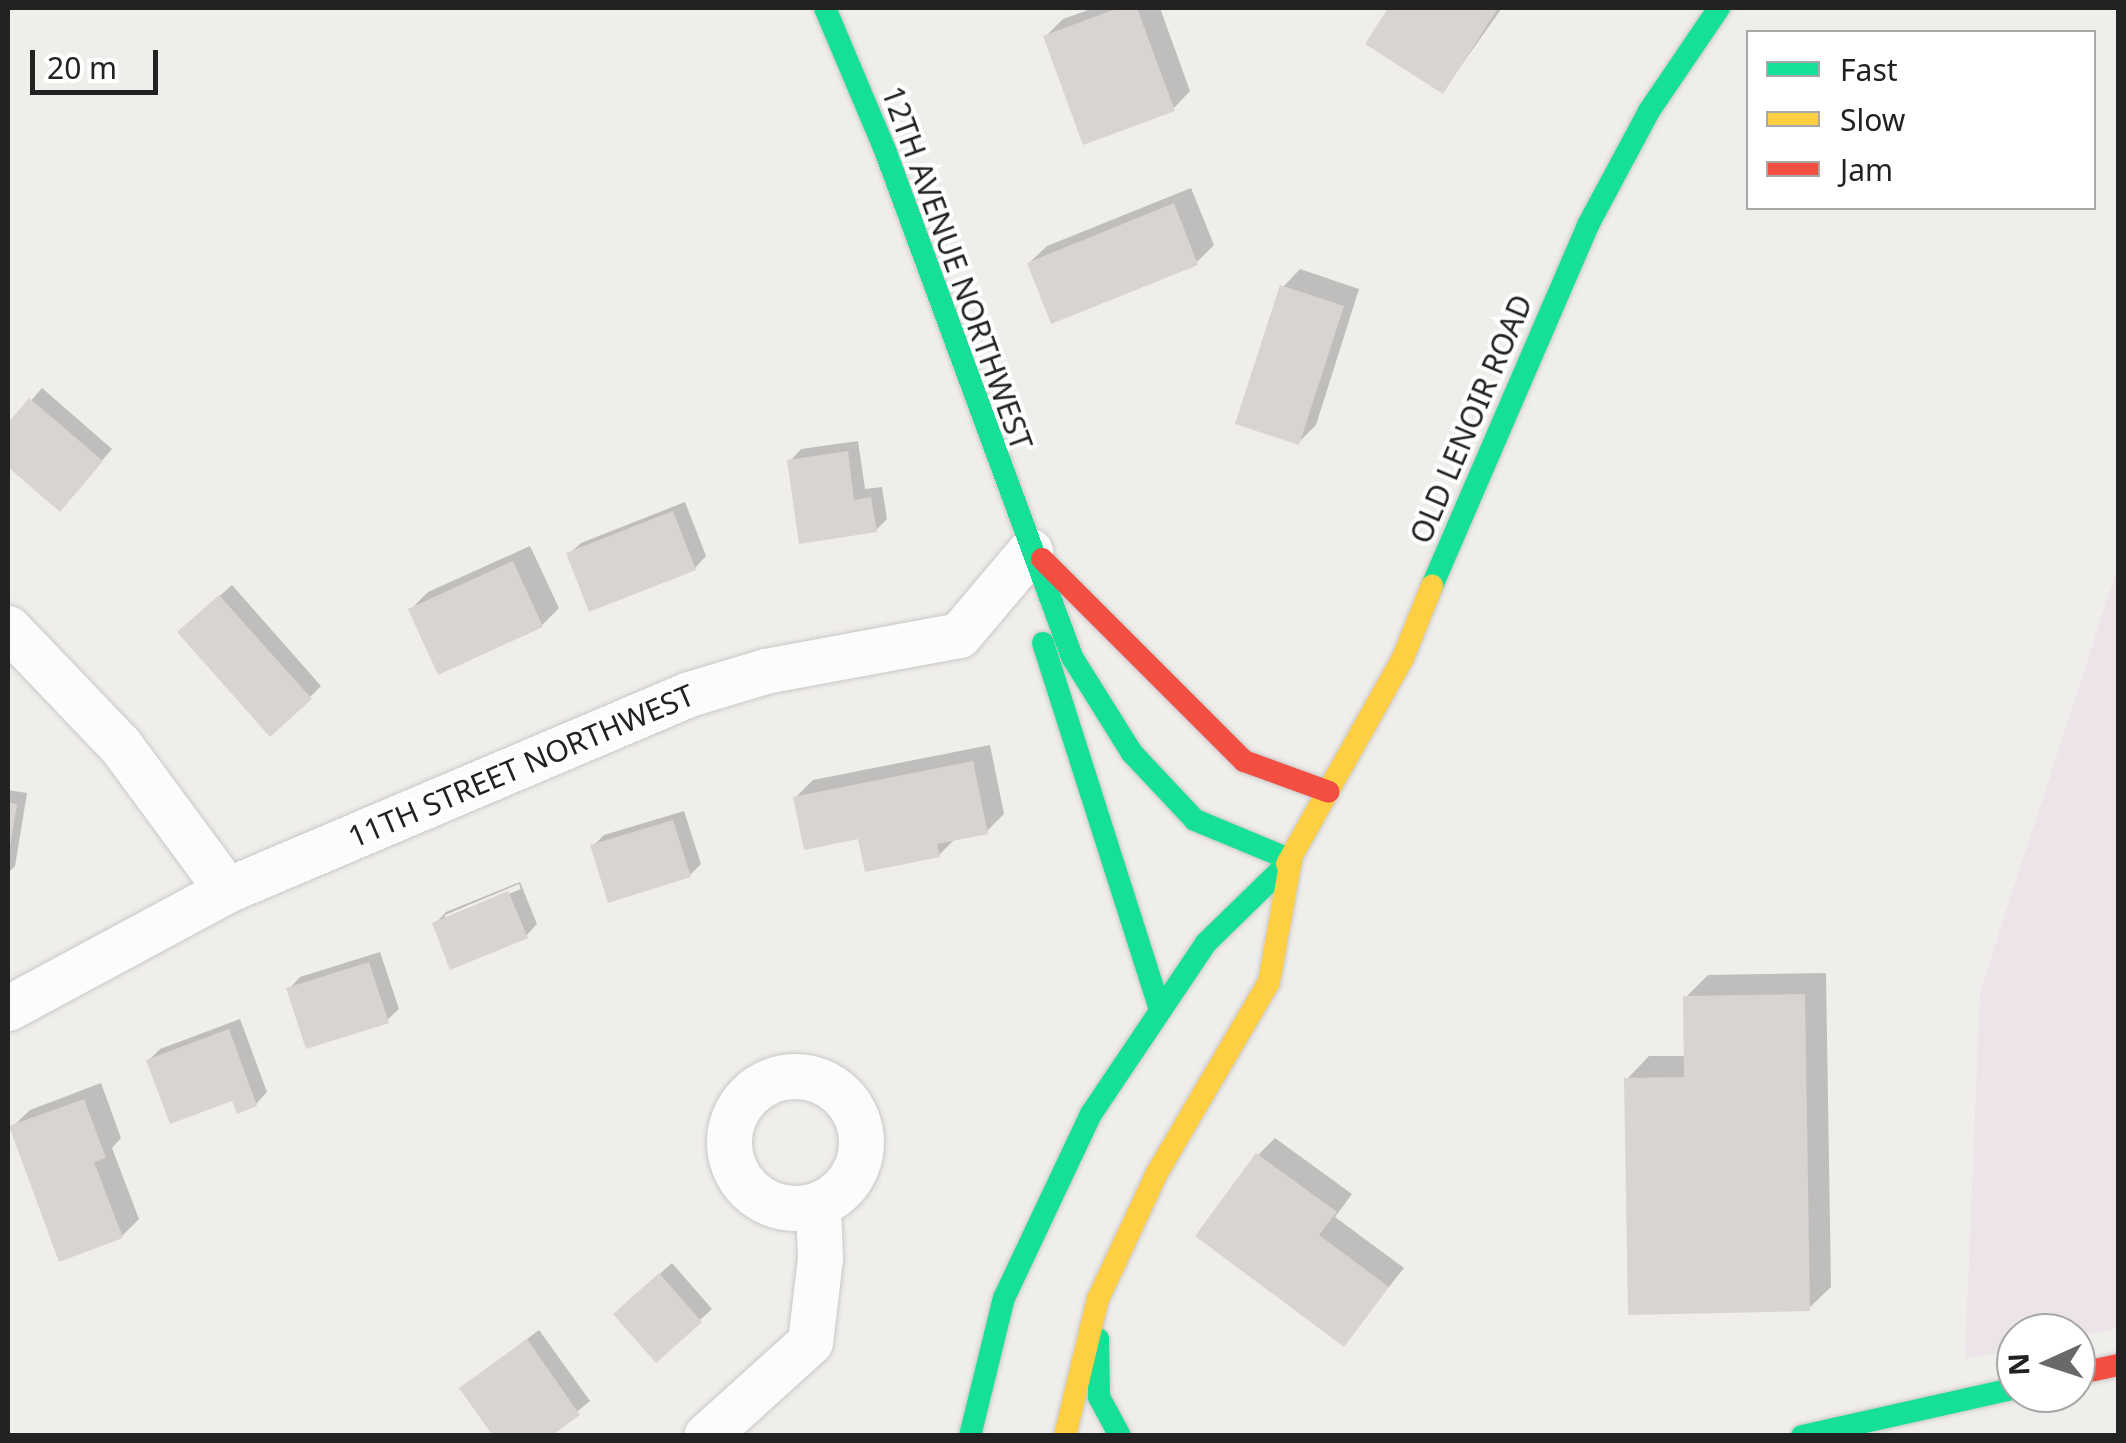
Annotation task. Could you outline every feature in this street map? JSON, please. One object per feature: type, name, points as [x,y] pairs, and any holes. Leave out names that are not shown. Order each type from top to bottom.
[{"type":"main road","name":"12TH AVENUE NORTHWEST","points":[[826,8],[885,150],[1072,657],[1132,753],[1195,820],[1290,860]]},
{"type":"main road","name":"OLD LENOIR ROAD","points":[[970,1436],[1004,1298],[1049,1193],[1160,1010],[1206,943],[1290,860],[1329,792],[1404,658],[1521,368],[1588,225],[1650,111],[1718,8]]},
{"type":"main road","name":"12TH AVENUE NORTHWEST","points":[[1030,551],[1046,664],[1160,1010]]},
{"type":"main road","points":[[1030,551],[1057,568],[1244,762],[1329,792]]},
{"type":"main road","name":"OLD LENOIR ROAD","points":[[1065,1436],[1098,1299],[1157,1173],[1269,982],[1290,860]]},
{"type":"main road","points":[[1098,1299],[1100,1396],[1120,1436]]},
{"type":"main road","points":[[1802,1436],[1996,1392]]},
{"type":"street","name":"11TH STREET NORTHWEST","points":[[8,1008],[227,890],[689,694],[765,671],[960,634],[1030,551]]},
{"type":"street","points":[[8,628],[120,744],[227,890]]},
{"type":"street","points":[[706,1436],[810,1342],[820,1258],[818,1206]]},
{"type":"shaded area","points":[[2118,566],[2118,1328],[2096,1333],[2096,1313],[1996,1313],[1996,1353],[1965,1359],[1980,992]]},
{"type":"building","points":[[1118,8],[1137,8],[1175,111],[1083,145],[1043,36]]},
{"type":"building","points":[[1388,8],[1498,8],[1443,94],[1365,44]]},
{"type":"building","points":[[1174,203],[1198,265],[1051,324],[1027,263]]},
{"type":"building","points":[[1280,285],[1344,306],[1299,445],[1235,424]]},
{"type":"building","points":[[29,398],[103,461],[60,512],[8,467],[8,423]]},
{"type":"building","points":[[848,451],[854,500],[871,497],[877,532],[799,544],[787,460]]},
{"type":"building","points":[[673,511],[696,570],[589,612],[566,553]]},
{"type":"building","points":[[513,561],[543,627],[438,675],[408,609]]},
{"type":"building","points":[[219,595],[312,699],[270,737],[177,632]]},
{"type":"building","points":[[973,761],[988,834],[937,844],[940,857],[865,872],[858,839],[804,850],[793,797]]},
{"type":"building","points":[[8,802],[17,804],[10,847],[8,847]]},
{"type":"building","points":[[673,820],[691,877],[608,903],[590,845]]},
{"type":"building","points":[[508,891],[528,938],[450,970],[432,923]]},
{"type":"building","points":[[369,962],[389,1023],[306,1049],[286,988]]},
{"type":"building","points":[[1805,994],[1810,1311],[1628,1315],[1624,1078],[1684,1077],[1683,996]]},
{"type":"building","points":[[229,1029],[257,1106],[237,1114],[232,1101],[170,1124],[146,1060]]},
{"type":"building","points":[[84,1099],[106,1158],[94,1162],[123,1238],[59,1262],[9,1126]]},
{"type":"building","points":[[1256,1153],[1337,1212],[1319,1235],[1389,1287],[1344,1347],[1195,1236]]},
{"type":"building","points":[[659,1273],[702,1322],[656,1363],[613,1314]]},
{"type":"building","points":[[527,1339],[580,1415],[551,1436],[493,1436],[459,1388]]},
{"type":"traffic: fast","points":[[825,8],[885,150],[1072,657],[1132,753],[1195,820],[1291,860]]},
{"type":"traffic: fast","points":[[1432,586],[1588,225],[1649,111],[1719,8]]},
{"type":"traffic: fast","points":[[1043,643],[1160,1010]]},
{"type":"traffic: fast","points":[[970,1436],[1004,1298],[1091,1114],[1206,943],[1287,864]]},
{"type":"traffic: fast","points":[[1098,1339],[1099,1397],[1120,1436]]},
{"type":"traffic: fast","points":[[1802,1436],[1996,1392]]},
{"type":"traffic: slow","points":[[1287,864],[1403,658],[1432,586]]},
{"type":"traffic: slow","points":[[1065,1436],[1098,1299],[1157,1173],[1269,982],[1291,860]]},
{"type":"traffic: jam","points":[[1042,559],[1244,761],[1329,792]]},
{"type":"traffic: jam","points":[[2096,1370],[2118,1365]]}]
